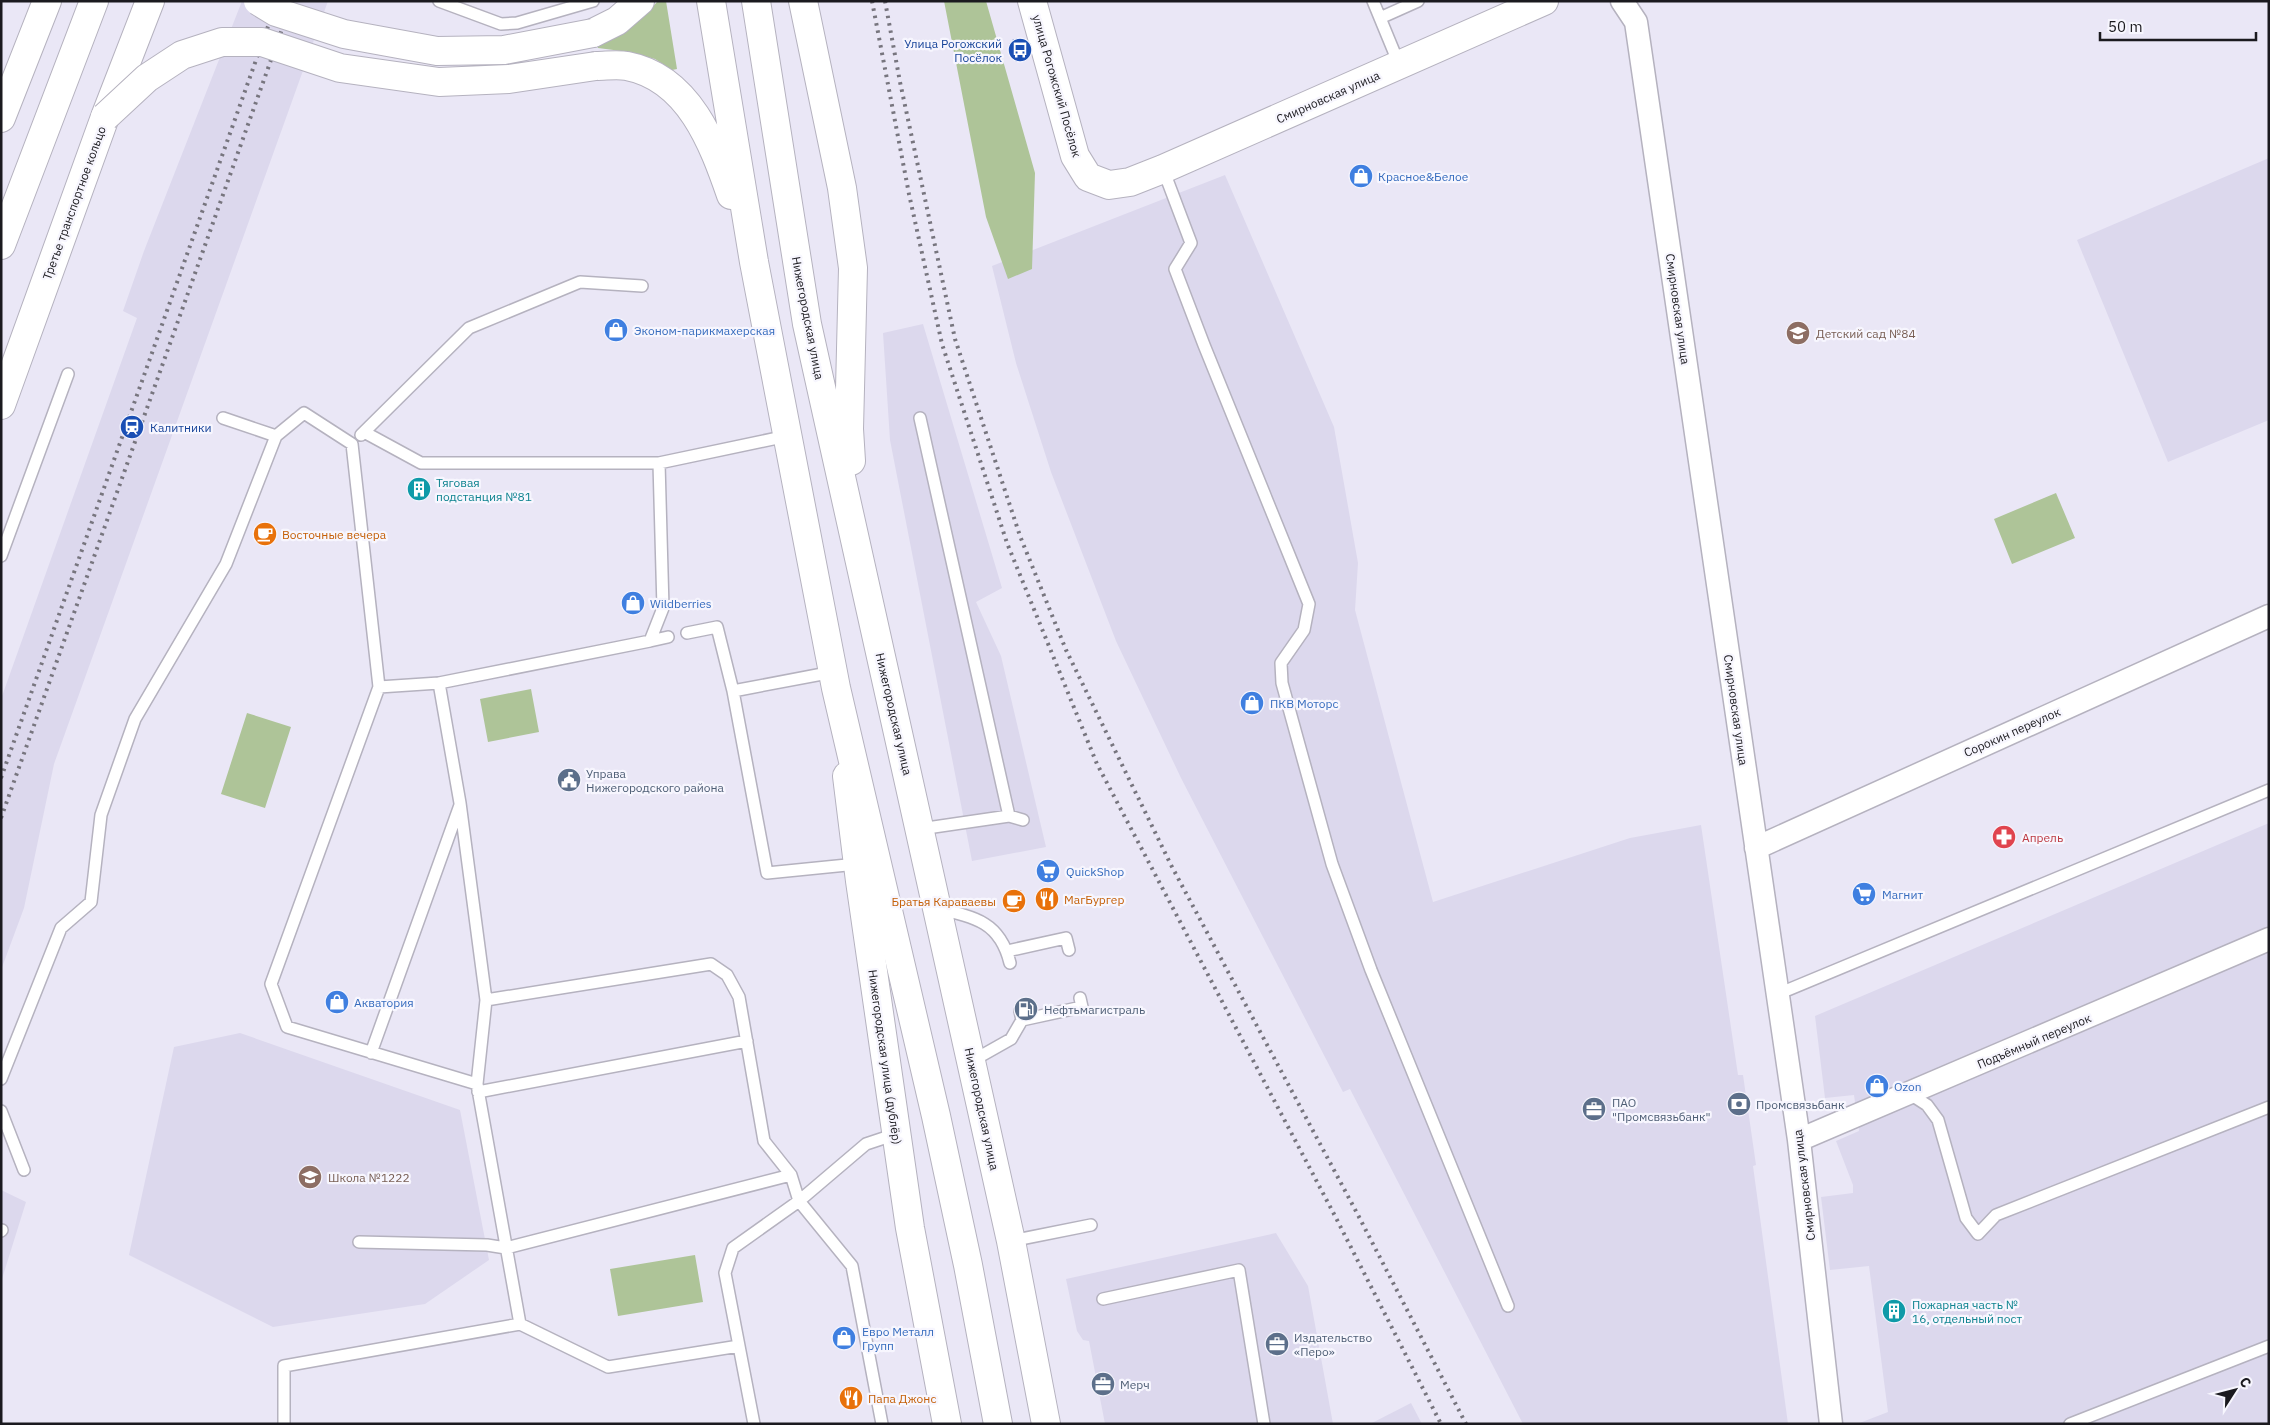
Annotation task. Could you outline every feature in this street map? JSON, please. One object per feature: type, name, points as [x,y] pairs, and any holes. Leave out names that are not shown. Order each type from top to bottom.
[{"type":"main road","points":[[1,118],[47,1]]},
{"type":"main road","points":[[1,245],[94,1]]},
{"type":"main road","name":"Третье транспортное кольцо","points":[[1,405],[105,117],[150,1]]},
{"type":"main road","points":[[258,1],[276,12],[344,34],[437,51],[504,50],[593,32],[617,21],[640,1]]},
{"type":"main road","points":[[711,1],[754,262],[835,680],[936,1116],[968,1265],[998,1424]]},
{"type":"main road","name":"Нижегородская улица","points":[[756,1],[807,324],[972,1061],[1011,1241],[1046,1424]]},
{"type":"main road","points":[[803,1],[842,188],[853,268],[849,428],[859,560]]},
{"type":"main road","name":"улица Рогожский Посёлок","points":[[1032,1],[1075,156],[1088,177],[1109,185]]},
{"type":"main road","name":"Смирновская улица","points":[[1109,185],[1130,182],[1163,169],[1544,1]]},
{"type":"main road","points":[[105,117],[147,78],[182,55],[222,42],[262,42],[340,68],[439,82],[509,79],[596,66],[626,66],[654,75],[674,88],[694,112],[722,169],[754,262]]},
{"type":"main road","name":"Нижегородская улица (дублёр)","points":[[835,680],[857,864],[910,1228],[947,1424]]},
{"type":"street","name":"Смирновская улица","points":[[1622,1],[1636,22],[1799,1140],[1831,1424]]},
{"type":"street","name":"Сорокин переулок","points":[[1756,848],[2269,616]]},
{"type":"street","name":"Подъёмный переулок","points":[[1799,1140],[2269,939]]},
{"type":"lane","points":[[439,1],[501,24],[517,23],[593,1]]},
{"type":"lane","points":[[1373,1],[1400,66]]},
{"type":"lane","points":[[1380,18],[1418,1]]},
{"type":"lane","points":[[1163,169],[1191,244],[1175,269],[1309,604],[1304,630],[1281,663],[1282,683],[1332,864],[1371,970],[1508,1306]]},
{"type":"lane","points":[[352,444],[470,328],[580,282],[642,286]]},
{"type":"lane","points":[[1,556],[68,374]]},
{"type":"lane","points":[[1,1079],[61,928],[91,902],[101,815],[136,719],[226,564],[276,436],[304,413],[352,444]]},
{"type":"lane","points":[[223,418],[276,436]]},
{"type":"lane","points":[[920,418],[1009,816]]},
{"type":"lane","points":[[364,432],[421,463],[659,464],[787,436]]},
{"type":"lane","points":[[352,444],[379,688],[271,984],[287,1027],[478,1088],[747,1041]]},
{"type":"lane","points":[[650,641],[663,608],[659,464]]},
{"type":"lane","points":[[687,633],[717,626],[733,691],[768,873],[857,864]]},
{"type":"lane","points":[[379,688],[439,683],[668,637]]},
{"type":"lane","points":[[733,691],[835,680]]},
{"type":"lane","points":[[439,683],[460,803],[486,1000],[478,1088],[520,1324]]},
{"type":"lane","points":[[1778,994],[2269,790]]},
{"type":"lane","points":[[371,1053],[460,803]]},
{"type":"lane","points":[[920,829],[1009,816],[1023,820]]},
{"type":"lane","points":[[937,909],[970,916],[994,929],[1007,951],[1010,963]]},
{"type":"lane","points":[[1007,951],[1066,938],[1069,950]]},
{"type":"lane","points":[[1038,944],[1041,956]]},
{"type":"lane","points":[[486,1000],[711,964],[727,975],[739,997],[764,1141],[791,1175],[799,1201],[852,1266],[882,1424]]},
{"type":"lane","points":[[972,1061],[1011,1039],[1021,1015],[1052,1008],[1082,1007],[1080,998]]},
{"type":"lane","points":[[1910,1094],[1927,1106],[1938,1120],[1966,1218],[1978,1234],[1996,1215],[2269,1107]]},
{"type":"lane","points":[[1,1111],[24,1170]]},
{"type":"lane","points":[[754,1424],[725,1273],[733,1248],[799,1201],[866,1144],[896,1134]]},
{"type":"lane","points":[[359,1242],[487,1245],[506,1248],[791,1175]]},
{"type":"lane","points":[[1011,1241],[1091,1225]]},
{"type":"lane","points":[[1103,1299],[1239,1270],[1264,1424]]},
{"type":"lane","points":[[284,1424],[284,1366],[520,1324],[608,1367],[739,1346]]},
{"type":"lane","points":[[2070,1424],[2269,1346]]},
{"type":"shaded area","points":[[242,1],[328,1],[54,764],[24,908],[1,970],[1,699],[137,318],[123,311],[144,251]]},
{"type":"shaded area","points":[[2269,158],[2269,420],[2168,462],[2077,240]]},
{"type":"shaded area","points":[[1225,175],[1334,427],[1358,563],[1355,610],[1433,902],[1630,838],[1701,825],[1738,1075],[1743,1075],[1756,1165],[1753,1166],[1788,1424],[1523,1424],[1350,1089],[1343,1092],[1181,778],[1116,641],[1051,472],[1016,363],[992,266]]},
{"type":"shaded area","points":[[923,324],[1002,588],[976,602],[1001,656],[1046,847],[972,861],[890,440],[883,333]]},
{"type":"shaded area","points":[[2269,823],[2269,1424],[1857,1424],[1888,1412],[1869,1266],[1830,1270],[1821,1197],[1853,1193],[1853,1185],[1836,1141],[1859,1131],[1854,1095],[1825,1098],[1815,1016]]},
{"type":"shaded area","name":"Школа №1222","points":[[240,1033],[460,1110],[489,1260],[425,1304],[273,1327],[129,1255],[174,1047]]},
{"type":"shaded area","points":[[1,1190],[26,1202],[1,1282]]},
{"type":"shaded area","points":[[1276,1233],[1308,1286],[1333,1424],[1105,1424],[1089,1341],[1083,1340],[1077,1331],[1066,1279]]},
{"type":"shaded area","points":[[1411,1403],[1422,1424],[1370,1424]]},
{"type":"green space","points":[[658,1],[666,1],[677,69],[672,70],[655,59],[629,52],[598,48],[597,45],[630,26]]},
{"type":"green space","points":[[944,1],[986,1],[1035,173],[1032,269],[1008,279],[986,217]]},
{"type":"green space","points":[[2056,493],[2075,538],[2012,564],[1994,519]]},
{"type":"green space","points":[[531,689],[539,732],[488,742],[480,699]]},
{"type":"green space","points":[[247,713],[291,727],[265,808],[221,794]]},
{"type":"green space","points":[[695,1255],[703,1302],[618,1316],[610,1269]]},
{"type":"railway","points":[[1,778],[277,1]]},
{"type":"railway","points":[[1,818],[292,1]]},
{"type":"railway","points":[[872,1],[909,194],[942,344],[1007,543],[1097,764],[1335,1216],[1441,1424]]},
{"type":"railway","points":[[885,1],[900,82],[955,339],[1020,536],[1066,650],[1171,865],[1358,1215],[1466,1424]]},
{"type":"place","name":"Улица Рогожский Посёлок","points":[[1020,50]]},
{"type":"place","name":"Красное&Белое","points":[[1361,176]]},
{"type":"place","name":"Эконом-парикмахерская","points":[[616,330]]},
{"type":"place","name":"Детский сад №84","points":[[1798,333]]},
{"type":"place","name":"Калитники","points":[[132,427]]},
{"type":"place","name":"Тяговая подстанция №81","points":[[419,489]]},
{"type":"place","name":"Восточные вечера","points":[[265,534]]},
{"type":"place","name":"Wildberries","points":[[633,603]]},
{"type":"place","name":"ПКВ Моторс","points":[[1252,703]]},
{"type":"place","name":"Управа Нижегородского района","points":[[569,780]]},
{"type":"place","name":"Апрель","points":[[2004,837]]},
{"type":"place","name":"QuickShop","points":[[1048,871]]},
{"type":"place","name":"Магнит","points":[[1864,894]]},
{"type":"place","name":"МагБургер","points":[[1047,899]]},
{"type":"place","name":"Братья Караваевы","points":[[1014,901]]},
{"type":"place","name":"Акватория","points":[[337,1002]]},
{"type":"place","name":"Нефтьмагистраль","points":[[1026,1009]]},
{"type":"place","name":"Ozon","points":[[1877,1086]]},
{"type":"place","name":"Промсвязьбанк","points":[[1739,1104]]},
{"type":"place","name":"ПАО \"Промсвязьбанк\"","points":[[1594,1109]]},
{"type":"place","name":"Школа №1222","points":[[310,1177]]},
{"type":"place","name":"Пожарная часть № 16, отдельный пост","points":[[1894,1311]]},
{"type":"place","name":"Евро Металл Групп","points":[[844,1338]]},
{"type":"place","name":"Издательство «Перо»","points":[[1277,1344]]},
{"type":"place","name":"Мерч","points":[[1103,1384]]},
{"type":"place","name":"Папа Джонс","points":[[851,1398]]}]
